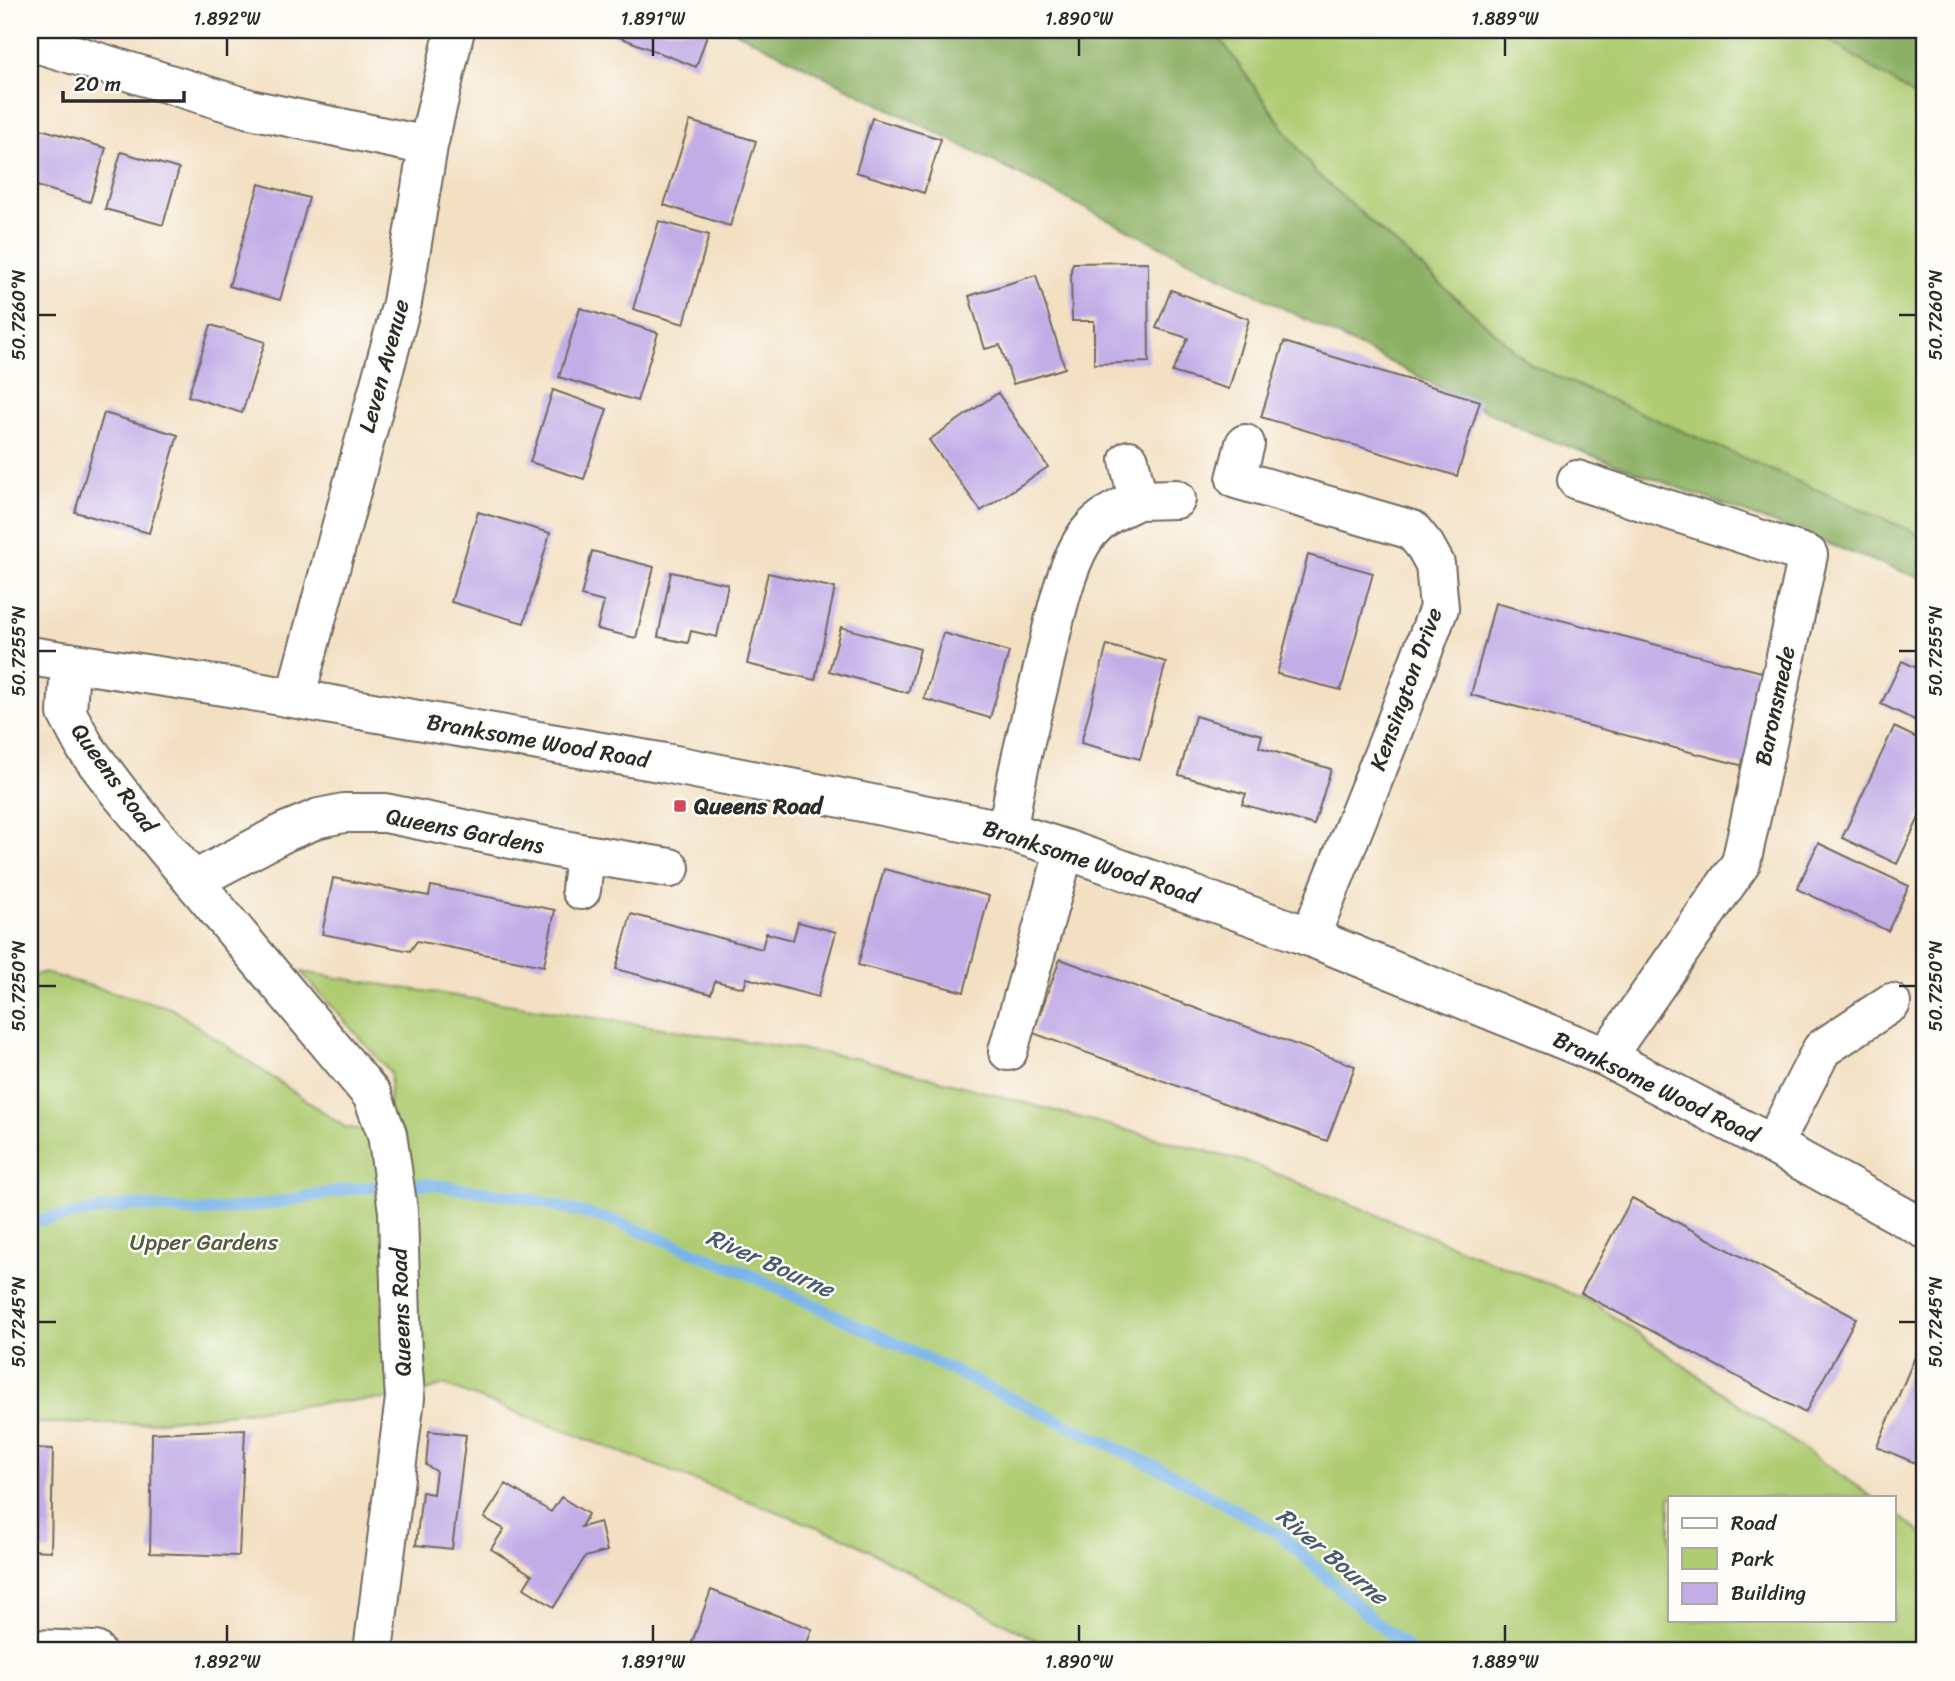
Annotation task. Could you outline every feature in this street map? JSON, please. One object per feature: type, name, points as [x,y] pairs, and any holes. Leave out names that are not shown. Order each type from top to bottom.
[{"type":"street","name":"Leven Avenue","points":[[296,698],[402,303],[428,146],[455,30]]},
{"type":"street","points":[[30,41],[250,108],[428,146]]},
{"type":"street","name":"Kensington Drive","points":[[1245,444],[1236,479],[1412,530],[1435,564],[1439,608],[1310,937]]},
{"type":"street","points":[[1129,460],[1138,500]]},
{"type":"street","name":"Baronsmede","points":[[1577,480],[1808,555],[1741,863],[1606,1057]]},
{"type":"street","points":[[1008,831],[1013,793],[1028,729],[1059,602],[1074,558],[1088,533],[1105,515],[1138,500],[1176,499]]},
{"type":"street","name":"Branksome Wood Road","points":[[30,656],[296,698],[665,763],[1008,831],[1310,937],[1606,1057],[1925,1229]]},
{"type":"street","name":"Queens Road","points":[[70,662],[67,713],[85,747],[118,792],[372,1095],[387,1134],[398,1211],[405,1398],[373,1651]]},
{"type":"street","name":"Queens Gardens","points":[[193,881],[285,832],[319,818],[344,813],[385,813],[583,872],[670,867]]},
{"type":"street","points":[[1008,1051],[1065,849]]},
{"type":"street","points":[[1773,1145],[1822,1049],[1891,1003]]},
{"type":"street","points":[[30,1649],[95,1651]]},
{"type":"green space","points":[[733,30],[1214,30],[1315,172],[1531,365],[1925,537],[1925,580],[1524,430]]},
{"type":"green space","points":[[1214,30],[1925,30],[1925,537],[1531,365],[1315,172]]},
{"type":"green space","points":[[1814,30],[1925,30],[1925,103]]},
{"type":"green space","name":"Upper Gardens","points":[[301,972],[861,1059],[1250,1163],[1594,1303],[1871,1496],[1668,1496],[1668,1622],[1896,1622],[1896,1514],[1925,1535],[1925,1651],[1056,1651],[846,1538],[444,1385],[405,1398],[334,1402],[133,1424],[30,1423],[30,975],[44,973],[171,1008],[345,1127],[387,1134],[391,1073]]},
{"type":"building","points":[[601,30],[709,30],[696,67]]},
{"type":"building","points":[[872,118],[941,139],[924,193],[856,172]]},
{"type":"building","points":[[690,121],[756,141],[730,226],[664,205]]},
{"type":"building","points":[[34,127],[106,148],[90,202],[30,184],[30,142]]},
{"type":"building","points":[[121,152],[179,169],[163,225],[105,209]]},
{"type":"building","points":[[259,184],[309,198],[280,300],[229,286]]},
{"type":"building","points":[[659,221],[709,235],[684,324],[633,309]]},
{"type":"building","points":[[1148,262],[1149,362],[1094,364],[1094,321],[1072,321],[1073,263]]},
{"type":"building","points":[[1036,275],[1065,368],[1013,384],[1000,345],[985,349],[969,296]]},
{"type":"building","points":[[1171,290],[1249,319],[1229,389],[1172,372],[1188,338],[1156,328]]},
{"type":"building","points":[[580,308],[658,333],[637,401],[559,377]]},
{"type":"building","points":[[211,325],[265,342],[242,413],[188,396]]},
{"type":"building","points":[[1284,342],[1480,401],[1457,476],[1261,417]]},
{"type":"building","points":[[553,390],[607,409],[584,479],[530,462]]},
{"type":"building","points":[[998,393],[1048,467],[981,511],[929,440]]},
{"type":"building","points":[[104,413],[178,435],[149,533],[75,512]]},
{"type":"building","points":[[478,512],[550,533],[524,623],[451,602]]},
{"type":"building","points":[[592,551],[654,567],[636,638],[597,629],[604,602],[581,596]]},
{"type":"building","points":[[1308,555],[1373,573],[1341,690],[1277,674]]},
{"type":"building","points":[[671,572],[728,584],[717,637],[691,631],[688,643],[658,637]]},
{"type":"building","points":[[768,573],[835,588],[815,680],[747,664]]},
{"type":"building","points":[[1495,603],[1773,675],[1748,767],[1471,695]]},
{"type":"building","points":[[841,627],[920,649],[908,693],[829,671]]},
{"type":"building","points":[[943,633],[1009,652],[990,718],[924,699]]},
{"type":"building","points":[[1107,645],[1166,662],[1140,759],[1081,743]]},
{"type":"building","points":[[1902,661],[1925,672],[1925,725],[1881,704]]},
{"type":"building","points":[[1195,716],[1262,735],[1259,747],[1331,769],[1314,825],[1242,804],[1246,794],[1179,775]]},
{"type":"building","points":[[1894,727],[1925,742],[1925,805],[1897,864],[1842,838]]},
{"type":"building","points":[[1818,843],[1909,886],[1888,931],[1797,889]]},
{"type":"building","points":[[884,869],[989,896],[964,992],[858,965]]},
{"type":"building","points":[[333,878],[429,896],[431,886],[555,910],[544,966],[417,941],[410,951],[322,934]]},
{"type":"building","points":[[631,914],[762,949],[766,933],[793,940],[798,922],[836,932],[818,997],[747,978],[744,988],[715,981],[711,994],[616,969]]},
{"type":"building","points":[[1060,959],[1355,1066],[1327,1141],[1033,1033]]},
{"type":"building","points":[[1632,1198],[1856,1318],[1805,1413],[1581,1293]]},
{"type":"building","points":[[1917,1352],[1925,1355],[1925,1467],[1877,1447]]},
{"type":"building","points":[[245,1429],[239,1556],[150,1553],[152,1433]]},
{"type":"building","points":[[429,1431],[466,1435],[452,1549],[416,1545],[422,1492],[433,1494],[436,1471],[426,1465]]},
{"type":"building","points":[[30,1448],[53,1449],[51,1551],[30,1550]]},
{"type":"building","points":[[506,1484],[551,1512],[561,1497],[588,1514],[581,1527],[600,1522],[607,1551],[585,1557],[554,1607],[524,1588],[532,1575],[491,1549],[504,1529],[484,1518]]},
{"type":"building","points":[[711,1590],[812,1629],[804,1651],[689,1651]]},
{"type":"waterway","name":"River Bourne","points":[[30,1222],[130,1205],[201,1212],[269,1204],[350,1189],[427,1184],[522,1197],[618,1222],[744,1272],[1171,1474],[1281,1535],[1411,1651]]},
{"type":"place","name":"Queens Road","points":[[680,806]]}]
